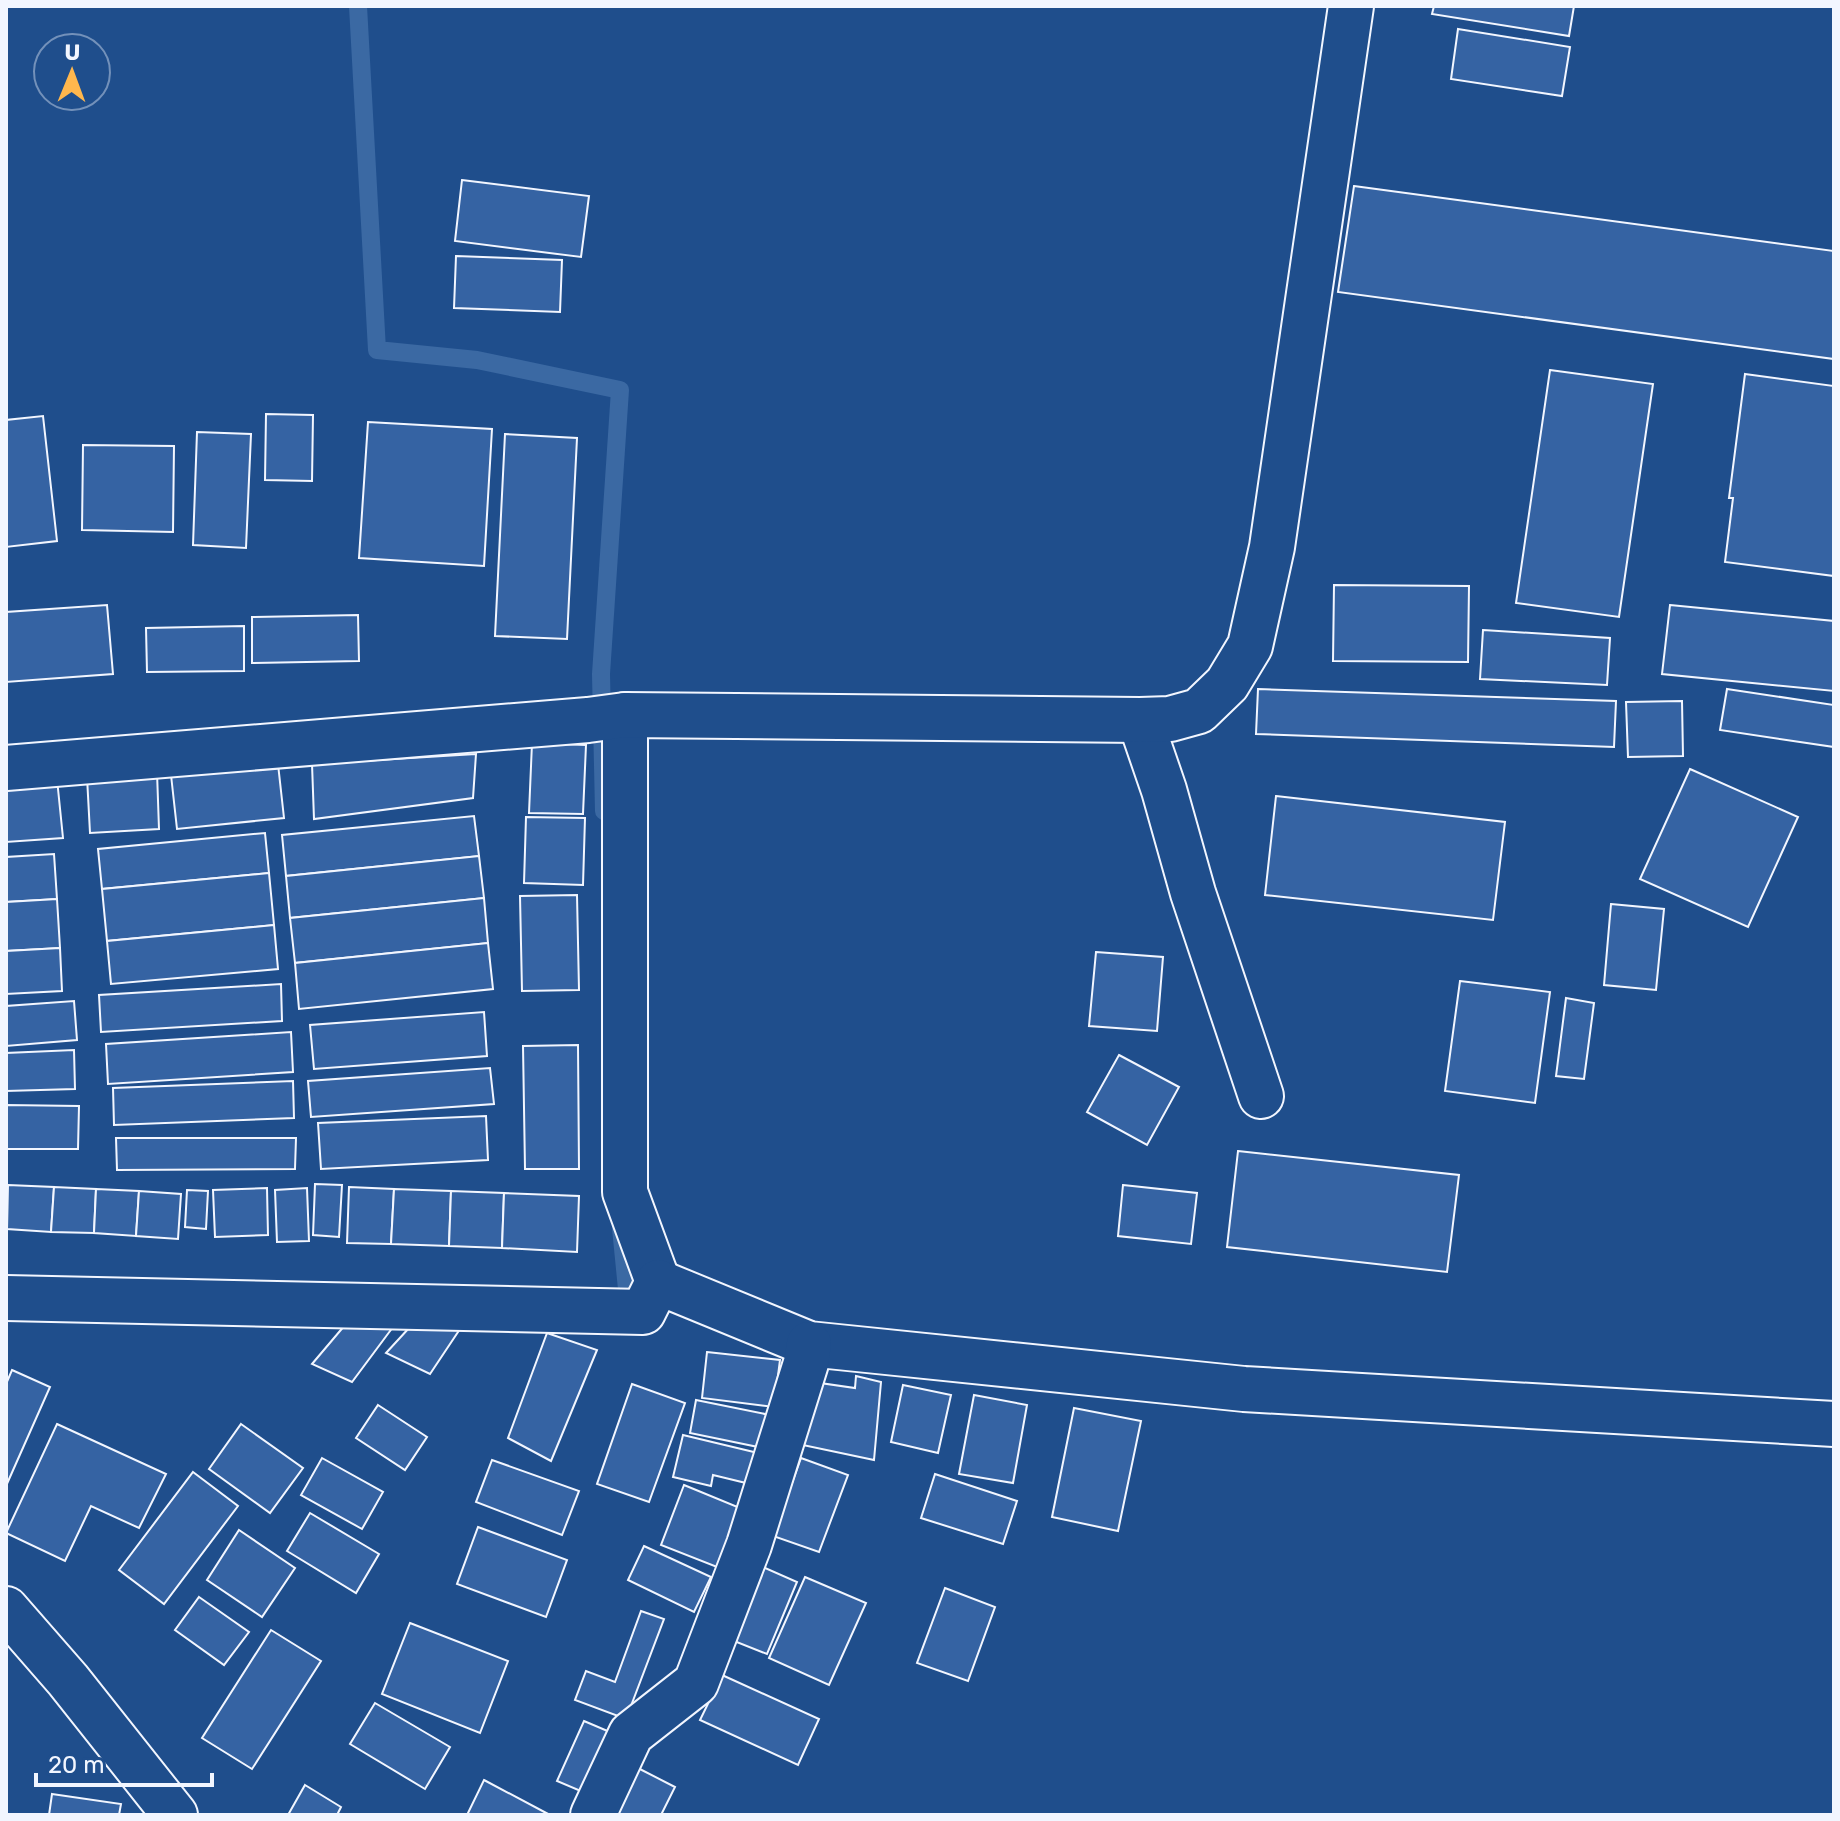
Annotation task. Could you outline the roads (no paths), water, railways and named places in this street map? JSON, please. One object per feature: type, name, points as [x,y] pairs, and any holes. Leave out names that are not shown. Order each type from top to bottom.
[{"type":"street","points":[[6,768],[608,717],[1140,720],[1170,719],[1199,711],[1227,684],[1250,646],[1272,547],[1351,6]]},
{"type":"street","points":[[6,1298],[643,1312],[654,1290],[625,1192],[608,717]]},
{"type":"street","points":[[1140,720],[1164,790],[1193,893],[1261,1096]]},
{"type":"street","points":[[654,1290],[807,1353],[1244,1389],[1834,1424]]},
{"type":"street","points":[[593,1815],[631,1734],[696,1683],[749,1545],[807,1353]]},
{"type":"street","points":[[6,1609],[68,1680],[175,1815]]},
{"type":"waterway","points":[[358,6],[377,350],[477,360],[620,390],[601,674],[604,811]]},
{"type":"waterway","points":[[621,1228],[627,1289],[651,1297]]}]
